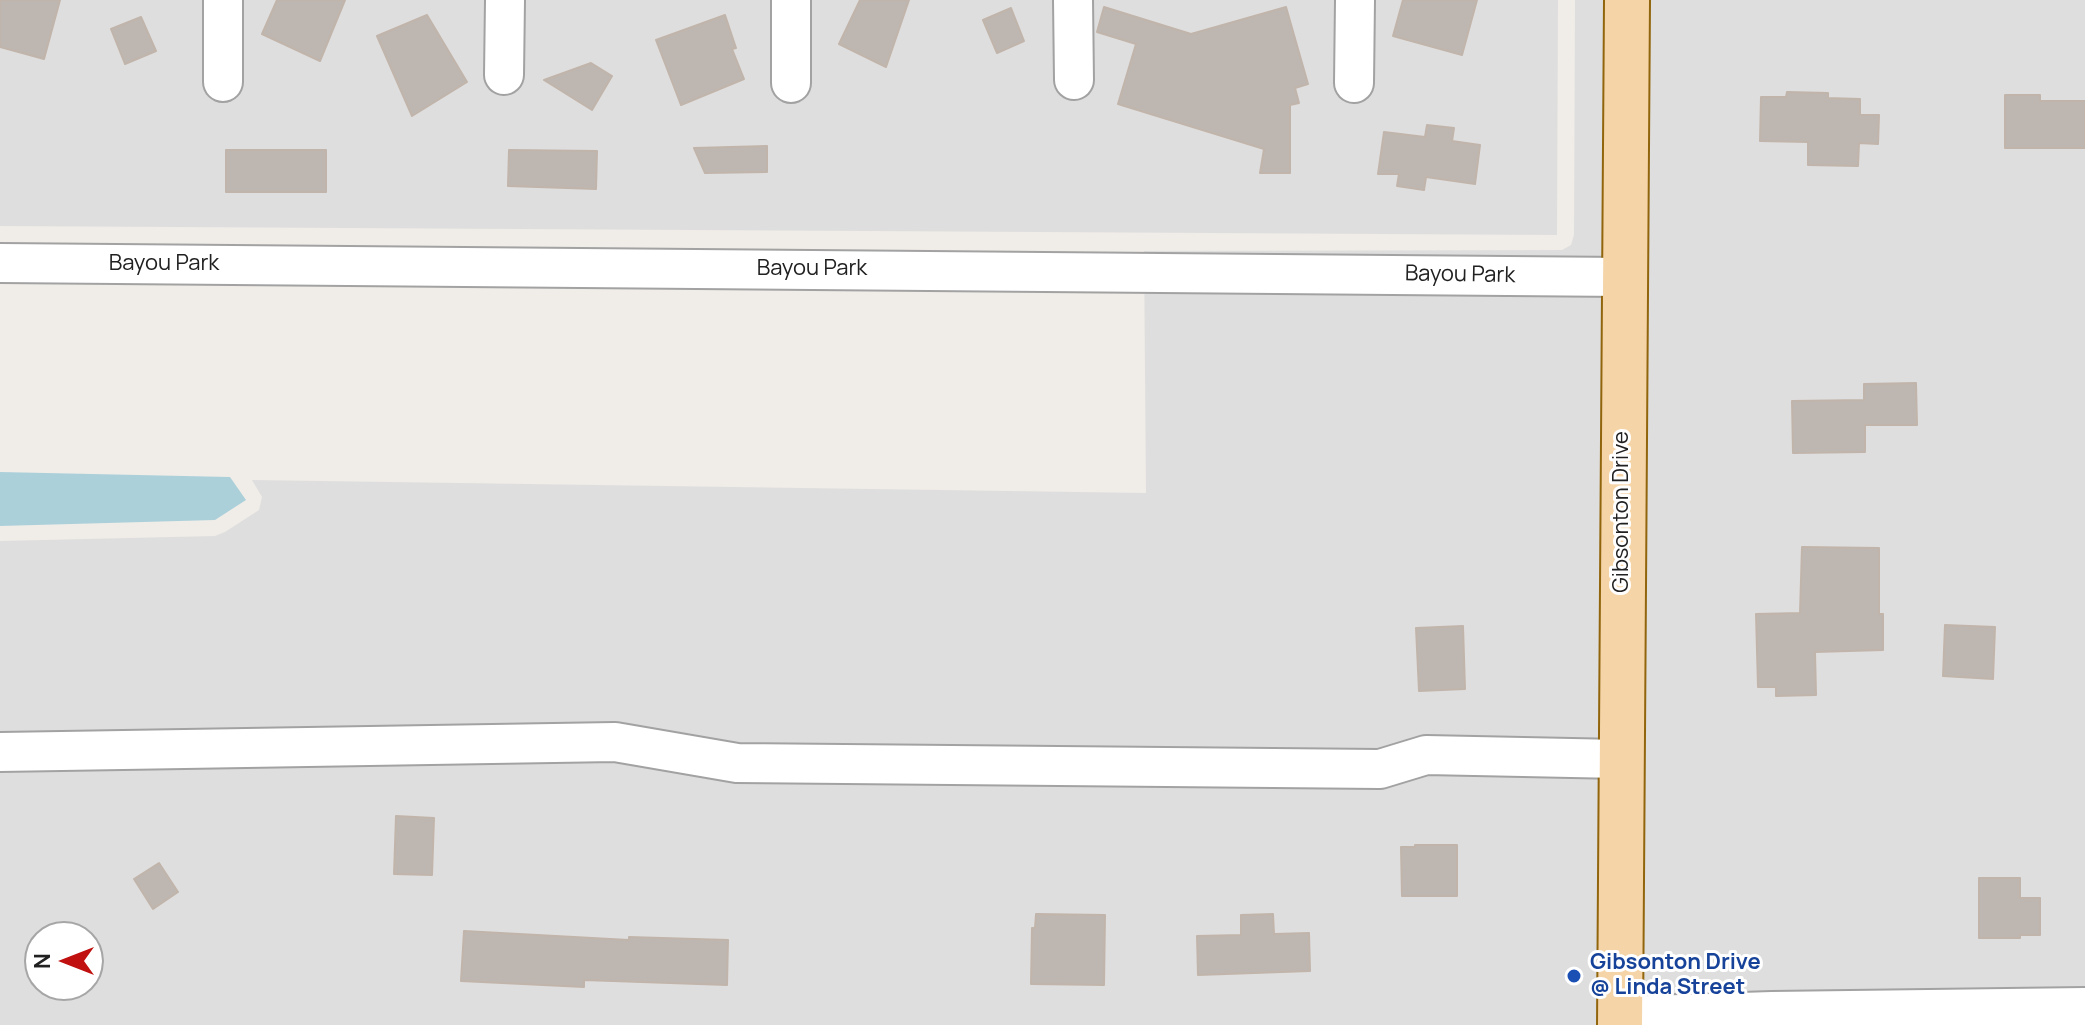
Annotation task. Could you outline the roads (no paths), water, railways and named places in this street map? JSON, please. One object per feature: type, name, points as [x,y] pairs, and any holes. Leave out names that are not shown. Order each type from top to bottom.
[{"type":"main road","name":"Gibsonton Drive","points":[[1620,1020],[1627,0]]},
{"type":"street","points":[[223,0],[223,82]]},
{"type":"street","points":[[504,75],[505,0]]},
{"type":"street","points":[[791,0],[791,83]]},
{"type":"street","points":[[1073,0],[1074,80]]},
{"type":"street","points":[[1354,83],[1355,0]]},
{"type":"street","name":"Bayou Park","points":[[0,263],[1624,277]]},
{"type":"street","points":[[0,752],[615,742],[737,763],[1380,769],[1426,755],[1620,759]]},
{"type":"street","points":[[1620,1020],[1772,1011],[2085,1007]]},
{"type":"water","points":[[0,472],[230,477],[246,500],[215,520],[0,526]]},
{"type":"place","name":"Gibsonton Drive @ Linda Street","points":[[1574,976]]}]
